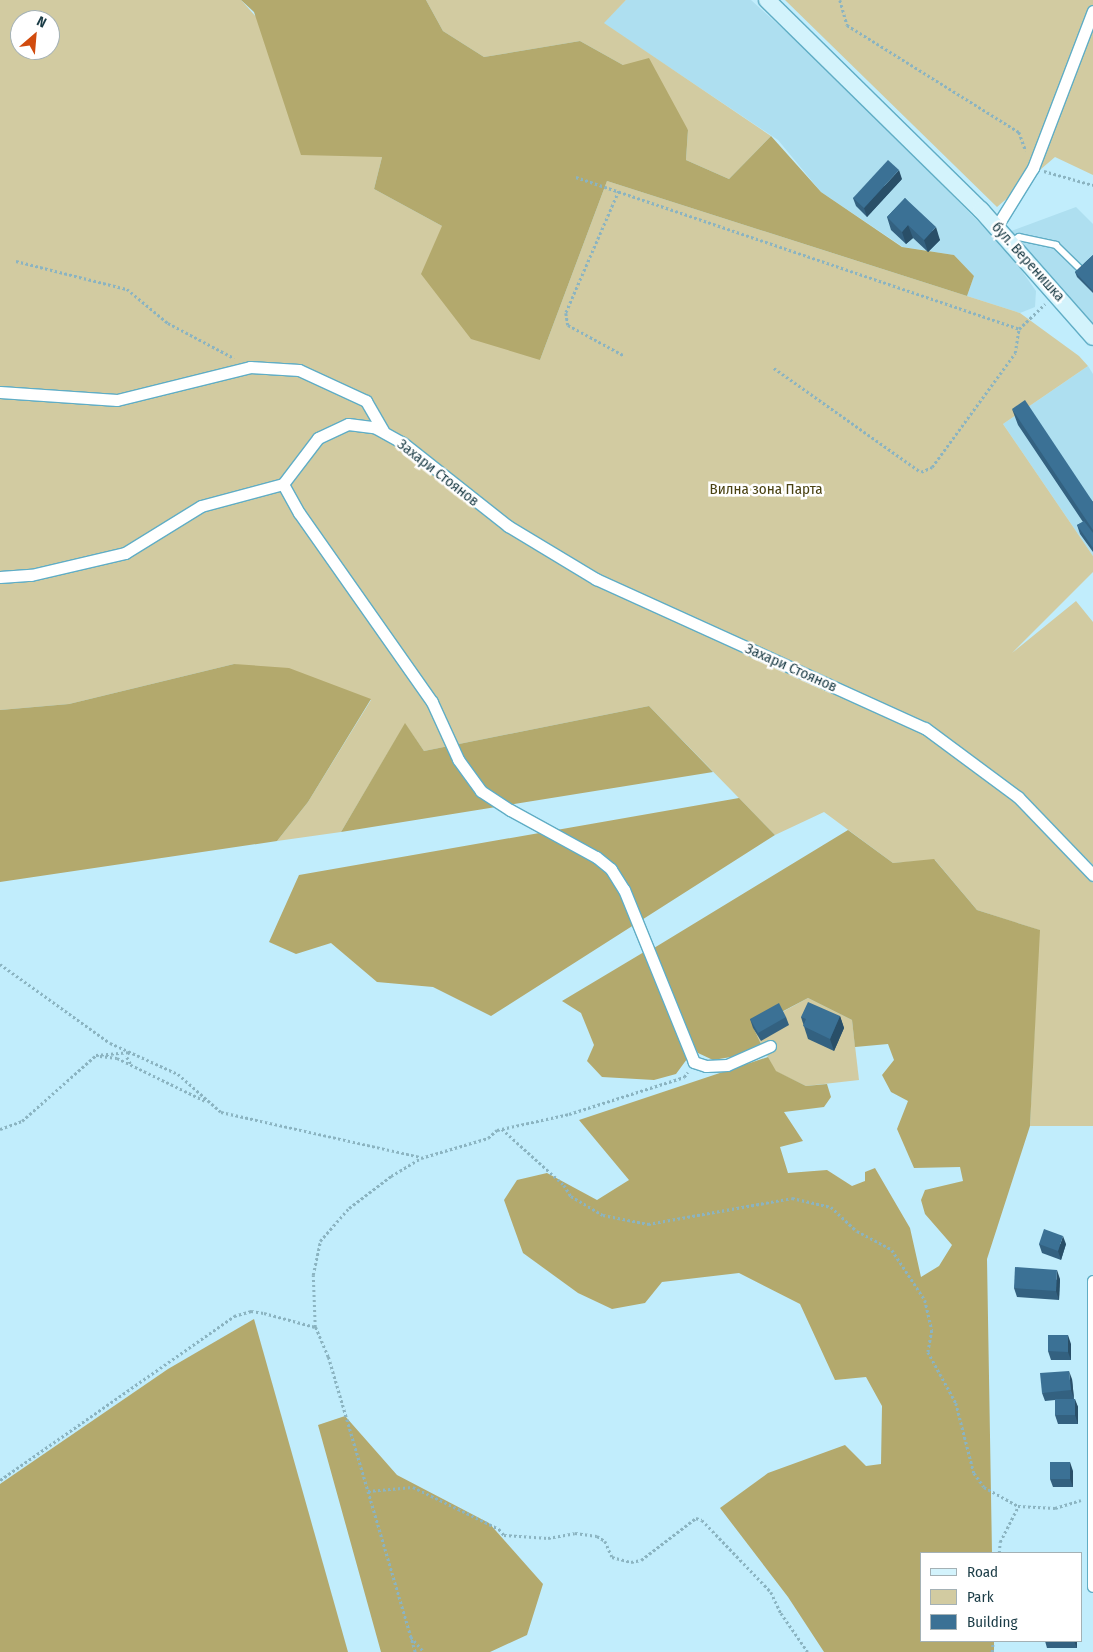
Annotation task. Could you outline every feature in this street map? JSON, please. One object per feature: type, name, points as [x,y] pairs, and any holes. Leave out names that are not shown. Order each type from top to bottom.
[{"type":"main road","name":"бул. Веренишка","points":[[767,0],[997,226],[1091,333]]},
{"type":"street","points":[[997,226],[1033,168],[1093,11]]},
{"type":"street","points":[[0,392],[117,400],[250,367],[299,370],[366,401],[384,433]]},
{"type":"street","name":"Захари Стоянов","points":[[283,484],[318,438],[348,424],[374,427],[403,443],[508,526],[596,580],[925,728],[1018,796],[1093,875]]},
{"type":"street","points":[[0,577],[31,575],[125,553],[201,506],[283,484],[299,513],[432,702],[458,759],[481,791],[510,810],[565,839],[611,869],[624,890],[694,1062],[706,1066],[727,1065],[770,1046]]},
{"type":"street","points":[[1093,1281],[1093,1586]]},
{"type":"lane","points":[[1011,242],[1019,237],[1056,245],[1093,282]]},
{"type":"path","points":[[840,0],[847,25],[1018,132],[1033,168],[1093,185]]},
{"type":"path","points":[[842,6],[844,0]]},
{"type":"path","points":[[576,177],[1019,329]]},
{"type":"path","points":[[618,191],[566,314],[568,325],[623,355]]},
{"type":"path","points":[[16,261],[127,289],[168,323],[250,367]]},
{"type":"path","points":[[774,368],[921,472],[932,468],[1016,353],[1019,329],[1057,293]]},
{"type":"path","points":[[0,964],[91,1031],[130,1052],[178,1074],[207,1102]]},
{"type":"path","points":[[0,1129],[22,1121],[96,1055],[130,1052]]},
{"type":"path","points":[[130,1052],[127,1056],[134,1068]]},
{"type":"path","points":[[96,1055],[116,1058],[236,1117],[421,1158]]},
{"type":"path","points":[[414,1652],[368,1491],[315,1326],[313,1276],[320,1242],[349,1208],[390,1176],[421,1158],[488,1138],[502,1129],[569,1114],[684,1076],[694,1062]]},
{"type":"path","points":[[502,1129],[564,1185],[572,1196],[603,1215],[648,1224],[792,1198],[831,1207],[858,1231],[892,1250],[925,1300],[932,1330],[928,1352],[956,1403],[974,1473],[984,1488],[1018,1506],[1055,1508],[1092,1496]]},
{"type":"path","points":[[0,1480],[234,1316],[251,1311],[315,1326]]},
{"type":"path","points":[[368,1491],[412,1487],[499,1529],[504,1535],[548,1538],[575,1533],[597,1536],[604,1541],[612,1557],[631,1562],[641,1560],[696,1518],[702,1520],[771,1592],[781,1613],[808,1652]]},
{"type":"path","points":[[999,1552],[1000,1542],[1018,1506]]},
{"type":"path","points":[[410,1636],[424,1652]]},
{"type":"shaded area","points":[[241,0],[426,0],[443,31],[484,57],[580,41],[623,65],[649,58],[688,130],[686,160],[729,179],[771,136],[821,192],[902,247],[954,255],[974,276],[967,296],[607,181],[540,360],[471,339],[421,274],[442,226],[374,189],[382,157],[301,155],[254,12]]},
{"type":"shaded area","points":[[626,0],[751,0],[833,74],[1010,254],[1036,291],[1035,307],[1020,313],[967,296],[974,276],[954,255],[903,247],[821,192],[778,140],[603,23]]},
{"type":"shaded area","points":[[1076,207],[1093,224],[1093,324],[1011,231]]},
{"type":"shaded area","points":[[1088,366],[1093,374],[1093,556],[1003,424]]},
{"type":"shaded area","points":[[234,664],[289,668],[371,699],[308,802],[277,841],[0,882],[0,710],[69,704]]},
{"type":"shaded area","points":[[649,706],[713,772],[341,832],[405,723],[424,751]]},
{"type":"shaded area","points":[[739,798],[775,835],[491,1016],[433,987],[377,982],[331,943],[296,954],[269,942],[299,875]]},
{"type":"shaded area","points":[[848,830],[893,863],[934,859],[977,910],[1040,930],[1030,1126],[987,1259],[992,1552],[920,1552],[920,1642],[994,1642],[994,1652],[824,1652],[788,1597],[720,1508],[768,1473],[845,1445],[866,1466],[881,1464],[882,1406],[866,1377],[835,1380],[800,1304],[739,1273],[662,1282],[645,1303],[612,1309],[578,1293],[523,1253],[504,1200],[517,1180],[547,1173],[597,1200],[629,1180],[579,1120],[768,1057],[776,1071],[806,1086],[827,1084],[831,1097],[824,1107],[784,1112],[803,1141],[780,1147],[788,1173],[827,1170],[852,1186],[865,1181],[865,1172],[875,1168],[910,1228],[921,1277],[939,1266],[952,1245],[925,1214],[921,1200],[925,1190],[963,1181],[960,1167],[914,1168],[897,1129],[908,1101],[891,1092],[882,1075],[894,1060],[888,1044],[855,1047],[852,1020],[808,998],[753,1027],[761,1044],[737,1056],[713,1060],[698,1053],[689,1037],[654,948]]},
{"type":"shaded area","points":[[644,952],[687,1059],[676,1074],[654,1080],[602,1077],[587,1061],[594,1045],[581,1013],[562,1001]]},
{"type":"shaded area","points":[[254,1319],[348,1652],[0,1652],[0,1484],[168,1369]]},
{"type":"shaded area","points":[[345,1416],[397,1475],[489,1523],[543,1584],[527,1635],[490,1652],[381,1652],[318,1425]]},
{"type":"green space","name":"Вилна зона Парта","points":[[0,0],[241,0],[382,157],[374,189],[442,226],[540,360],[607,181],[1020,313],[1079,356],[1088,366],[1003,424],[1093,556],[1093,572],[1012,653],[1076,601],[1093,622],[1093,865],[1039,810],[1093,883],[1093,1126],[1030,1126],[1039,930],[977,910],[935,860],[893,863],[824,812],[775,835],[649,706],[424,751],[405,724],[341,832],[277,841],[308,802],[371,700],[234,664],[69,704],[0,710]]},
{"type":"green space","points":[[426,0],[626,0],[604,23],[771,136],[729,179],[686,160],[688,130],[623,65],[580,41],[484,57],[443,31]]},
{"type":"green space","points":[[785,0],[1093,0],[1093,175],[1055,157],[997,207]]},
{"type":"green space","points":[[808,998],[852,1020],[859,1080],[806,1086],[775,1071],[753,1028]]},
{"type":"building","points":[[888,160],[899,170],[864,208],[853,198]]},
{"type":"building","points":[[905,198],[936,227],[924,240],[908,225],[902,232],[887,217]]},
{"type":"building","points":[[1093,255],[1093,291],[1075,272]]},
{"type":"building","points":[[1025,400],[1093,502],[1093,530],[1012,409]]},
{"type":"building","points":[[1084,521],[1093,533],[1093,548],[1077,525]]},
{"type":"building","points":[[808,1002],[840,1016],[830,1039],[803,1026],[806,1019],[801,1017]]},
{"type":"building","points":[[779,1003],[786,1017],[758,1033],[750,1019]]},
{"type":"building","points":[[1044,1229],[1063,1236],[1058,1251],[1039,1244]]},
{"type":"building","points":[[1015,1267],[1057,1270],[1056,1291],[1014,1288]]},
{"type":"building","points":[[1048,1335],[1068,1335],[1068,1352],[1048,1351]]},
{"type":"building","points":[[1069,1371],[1071,1390],[1042,1393],[1040,1373]]},
{"type":"building","points":[[1055,1399],[1075,1399],[1075,1415],[1055,1415]]},
{"type":"building","points":[[1050,1462],[1070,1462],[1070,1479],[1050,1479]]}]
